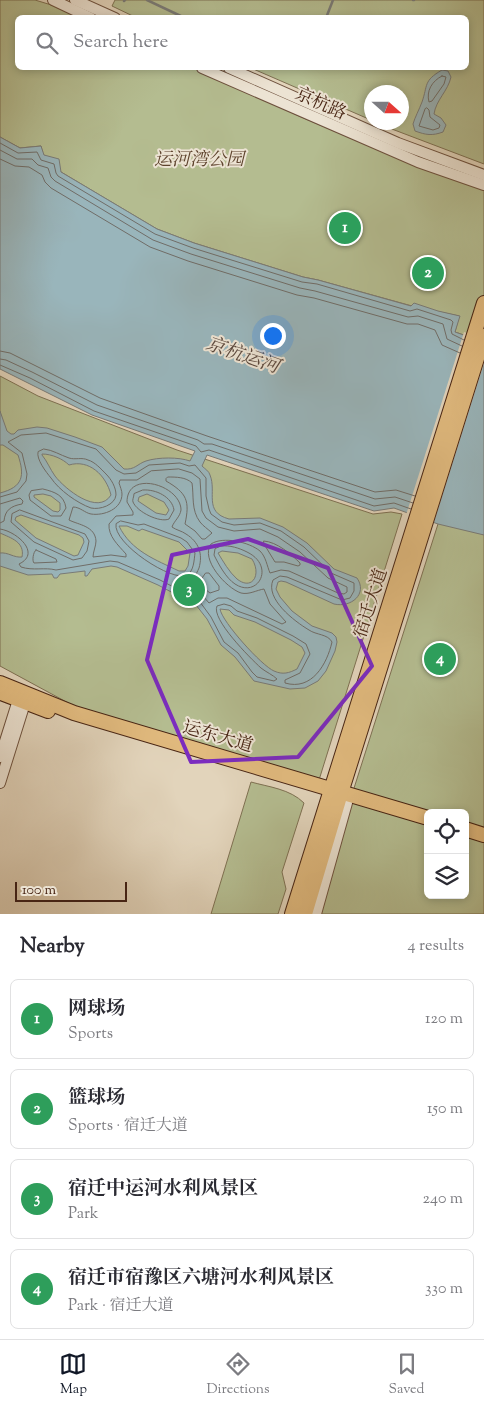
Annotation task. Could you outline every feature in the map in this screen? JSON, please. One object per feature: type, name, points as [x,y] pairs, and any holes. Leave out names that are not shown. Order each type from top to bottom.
[{"type":"main road","name":"宿迁大道","points":[[305,914],[337,796],[484,303]]},
{"type":"main road","name":"宿迁大道","points":[[292,914],[337,796],[484,336]]},
{"type":"main road","name":"运东大道","points":[[0,683],[22,698]]},
{"type":"main road","name":"运东大道","points":[[0,692],[74,713],[337,796],[424,826]]},
{"type":"main road","name":"运东大道","points":[[337,796],[424,817]]},
{"type":"main road","points":[[469,831],[484,835]]},
{"type":"main road","points":[[469,839],[484,844]]},
{"type":"street","points":[[53,0],[85,15]]},
{"type":"street","points":[[75,0],[108,15]]},
{"type":"street","name":"京杭路","points":[[207,70],[418,162],[484,185]]},
{"type":"street","name":"京杭路","points":[[234,70],[398,143],[484,175]]},
{"type":"street","points":[[0,675],[22,698]]},
{"type":"street","points":[[0,757],[22,698]]},
{"type":"street","points":[[0,783],[22,698]]},
{"type":"street","points":[[316,914],[337,796]]},
{"type":"highlighted area","points":[[248,539],[328,568],[372,666],[298,757],[191,762],[147,660],[172,555]]},
{"type":"green space","name":"运河湾公园","points":[[0,0],[35,0],[68,10],[79,15],[15,15],[15,70],[199,70],[299,116],[404,161],[484,188],[484,342],[455,332],[459,316],[412,306],[303,277],[194,243],[157,229],[61,172],[43,155],[41,146],[20,148],[0,137]]},
{"type":"green space","points":[[115,0],[484,0],[484,164],[394,130],[409,130],[409,85],[364,85],[364,117],[256,70],[469,70],[469,15],[131,15],[112,6]]},
{"type":"green space","points":[[484,375],[484,914],[314,914],[438,524]]},
{"type":"green space","points":[[0,376],[38,396],[177,450],[373,514],[391,512],[402,514],[319,780],[72,705],[0,666]]},
{"type":"green space","points":[[251,782],[286,792],[304,803],[282,872],[286,889],[278,914],[211,914]]},
{"type":"water","points":[[442,70],[448,71],[451,77],[434,114],[441,118],[446,125],[443,132],[429,134],[415,131],[413,124],[427,84],[432,77]]},
{"type":"water","name":"京杭运河","points":[[0,137],[20,148],[41,146],[44,155],[59,159],[61,172],[157,229],[194,243],[303,277],[411,306],[414,303],[460,316],[455,332],[484,342],[484,535],[438,524],[394,508],[374,511],[207,455],[202,466],[208,471],[212,481],[212,501],[216,512],[229,519],[260,518],[283,527],[307,543],[334,569],[357,578],[360,584],[359,594],[356,598],[352,602],[340,605],[286,582],[278,582],[276,589],[292,611],[312,626],[332,633],[336,637],[335,651],[326,671],[318,681],[305,688],[290,689],[254,681],[235,657],[221,645],[207,619],[196,605],[158,585],[111,566],[92,569],[87,576],[85,576],[85,571],[60,574],[57,578],[54,578],[52,574],[28,575],[0,566],[0,553],[22,557],[22,552],[16,541],[0,533],[0,493],[8,491],[18,484],[21,469],[18,455],[0,445],[0,411],[7,431],[11,434],[18,430],[37,427],[47,428],[102,447],[124,469],[131,469],[146,461],[162,458],[190,461],[195,451],[92,415],[0,369]],"holes":[[[42,455],[53,456],[69,465],[83,464],[96,470],[105,481],[111,495],[105,501],[98,503],[82,498],[66,487],[55,476]],[[43,494],[51,496],[60,503],[60,510],[58,512],[53,511],[34,497],[34,495]],[[147,494],[164,502],[169,510],[166,515],[156,513],[138,501],[139,497]],[[21,515],[79,535],[83,538],[84,542],[78,555],[74,556],[36,538],[15,520],[16,517]],[[119,526],[127,526],[139,531],[142,529],[179,542],[190,553],[188,566],[185,571],[179,571],[145,554],[130,542]],[[222,551],[238,553],[252,559],[255,565],[256,576],[251,582],[242,582],[229,570],[218,553]],[[220,609],[229,610],[234,615],[255,622],[302,647],[305,653],[297,669],[283,673],[274,671],[243,643]]]},
{"type":"pier","points":[[464,332],[484,339],[484,363],[433,525],[406,515]]},
{"type":"waterway","points":[[147,0],[179,15]]},
{"type":"waterway","points":[[327,15],[333,0]]},
{"type":"place","name":"网球场","points":[[345,228]]},
{"type":"place","name":"篮球场","points":[[428,273]]},
{"type":"place","name":"宿迁中运河水利风景区","points":[[189,590]]},
{"type":"place","name":"宿迁市宿豫区六塘河水利风景区","points":[[440,659]]}]
